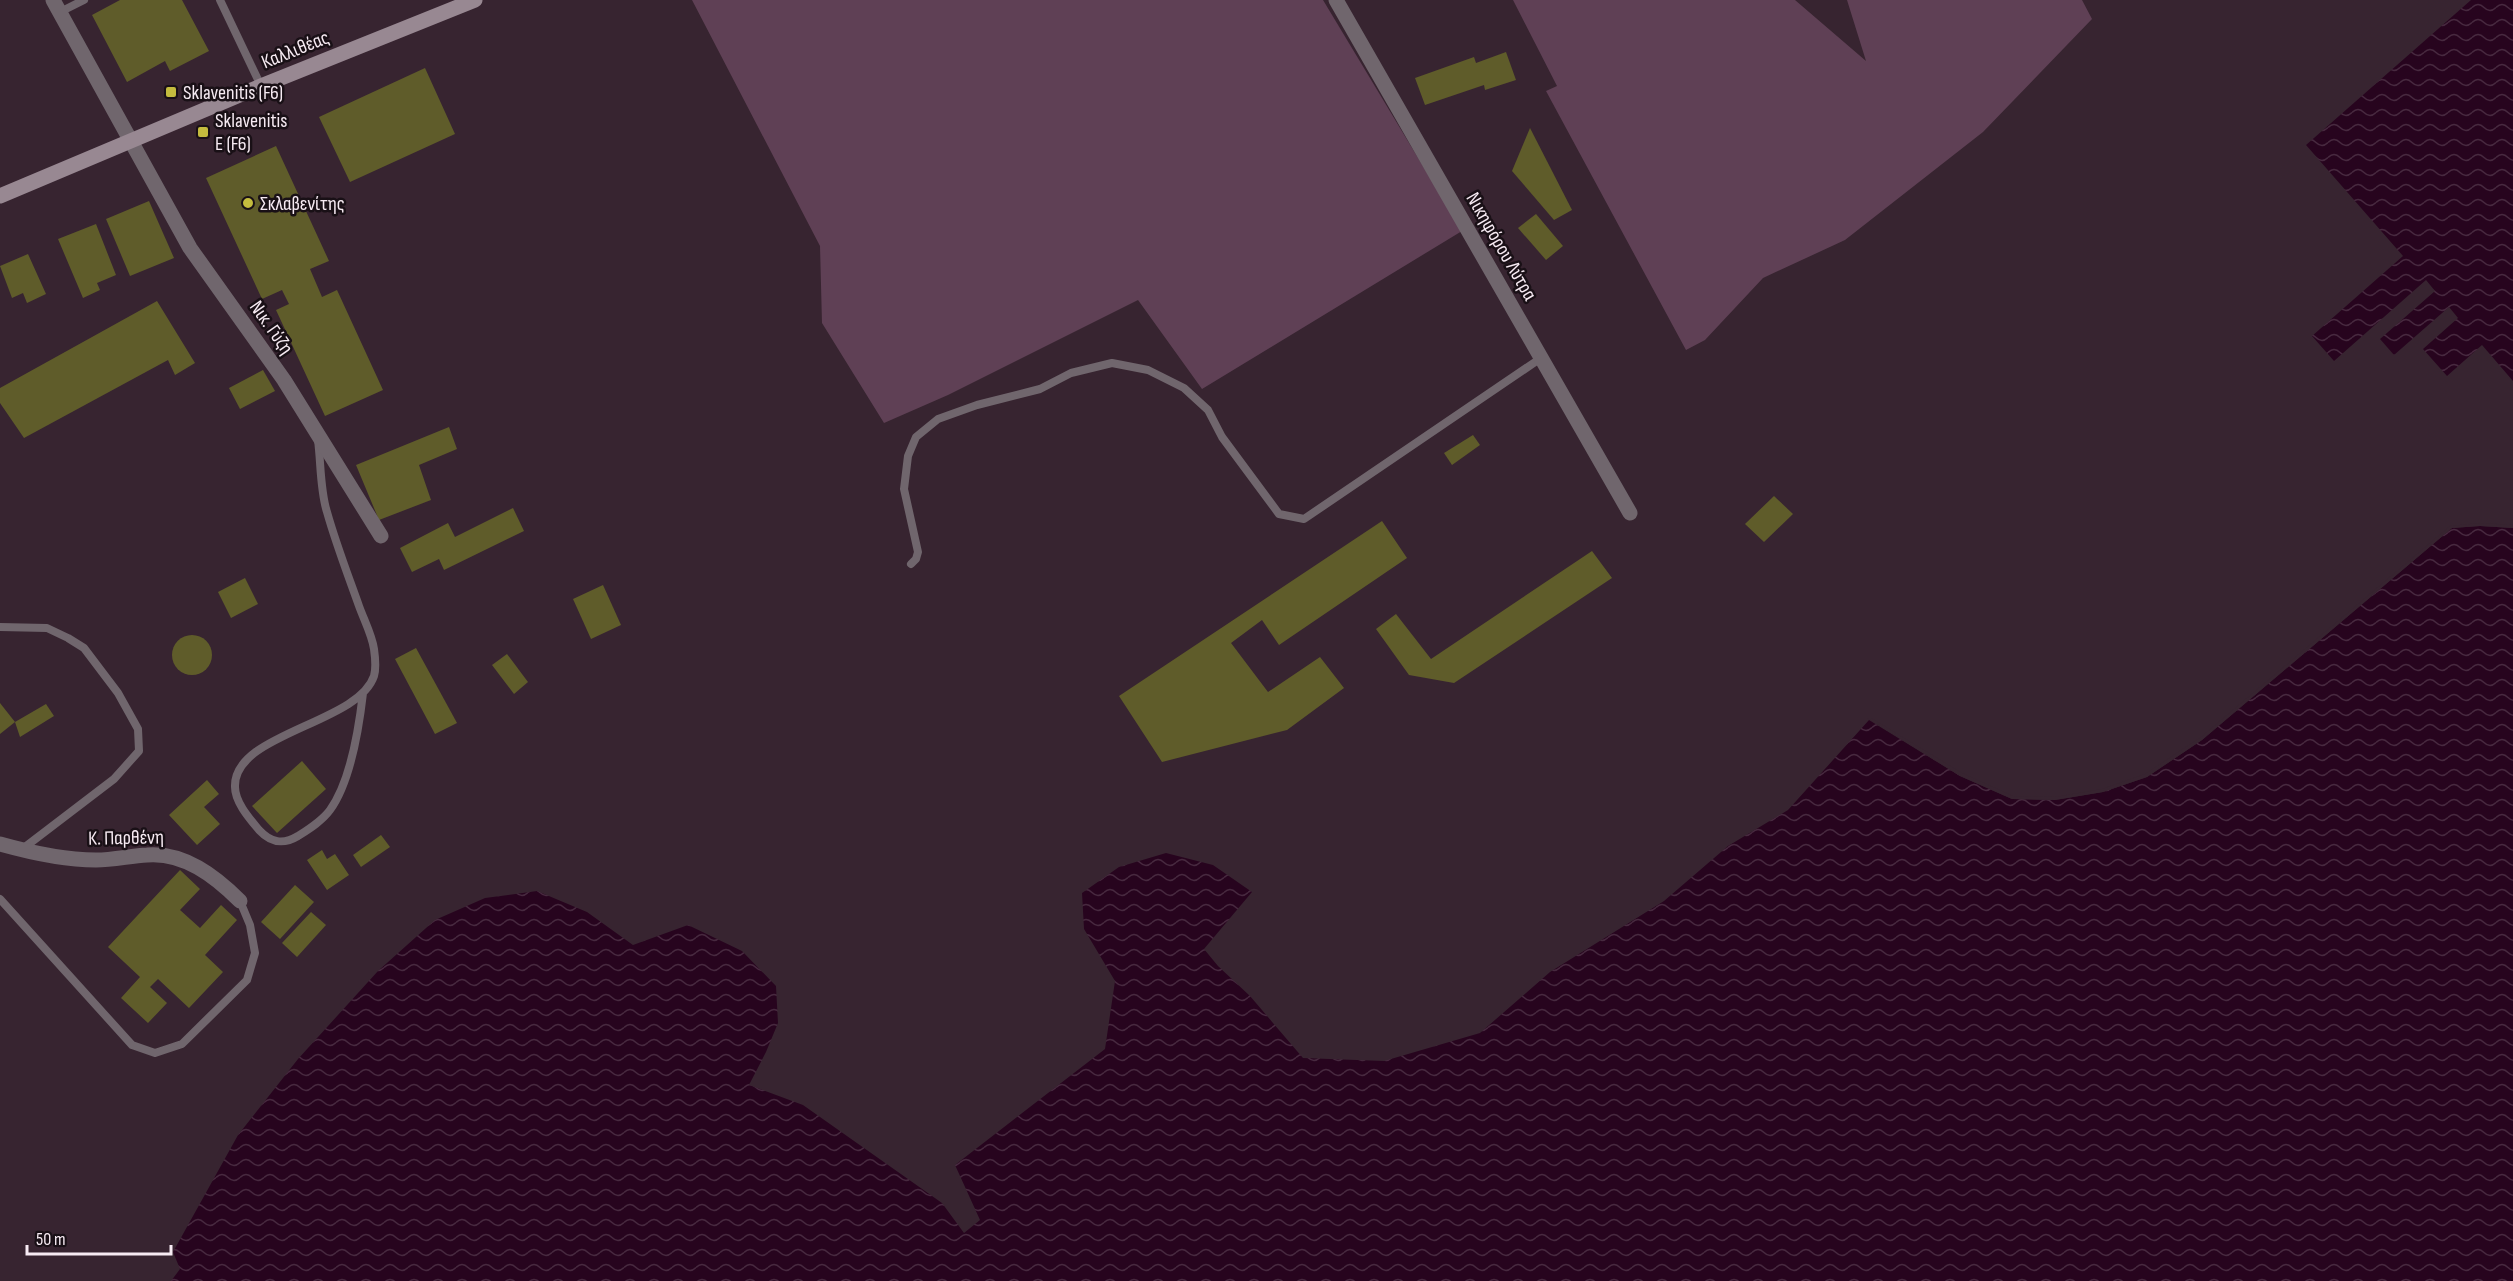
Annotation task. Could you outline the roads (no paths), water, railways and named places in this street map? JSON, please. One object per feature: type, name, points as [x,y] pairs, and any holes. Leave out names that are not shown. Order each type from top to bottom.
[{"type":"main road","name":"Καλλιθέας","points":[[0,196],[261,86],[475,0]]},
{"type":"street","name":"Νικηφόρου Λύτρα","points":[[1336,0],[1630,513]]},
{"type":"street","name":"Νικ. Γύζη","points":[[56,6],[190,248],[284,380],[381,536]]},
{"type":"street","name":"Κ. Παρθένη","points":[[0,844],[42,856],[96,860],[150,854],[178,858],[203,869],[222,883],[240,901]]},
{"type":"lane","points":[[56,6],[84,0]]},
{"type":"lane","points":[[220,0],[261,86]]},
{"type":"lane","points":[[911,564],[918,552],[904,489],[908,456],[916,437],[938,419],[977,405],[1040,389],[1071,373],[1112,363],[1148,370],[1184,388],[1208,410],[1222,437],[1279,514],[1304,519],[1541,358]]},
{"type":"lane","points":[[317,434],[326,509],[374,648],[375,675],[363,693],[324,717],[271,742],[244,763],[240,769],[235,788],[240,802],[256,827],[275,842],[288,842],[315,824],[330,810],[344,782],[360,721],[363,693]]},
{"type":"lane","points":[[0,627],[47,628],[84,648],[118,693],[138,729],[139,750],[114,779],[21,850]]},
{"type":"lane","points":[[0,899],[132,1045],[155,1053],[182,1044],[247,980],[255,953],[250,925],[240,901]]},
{"type":"water","points":[[2471,0],[2513,0],[2513,381],[2482,345],[2447,376],[2423,349],[2458,318],[2449,307],[2394,355],[2380,339],[2435,291],[2426,280],[2334,361],[2312,336],[2403,256],[2306,145]]},
{"type":"water","points":[[2480,526],[2513,528],[2513,1281],[171,1281],[180,1269],[173,1252],[238,1135],[298,1059],[378,971],[435,920],[485,898],[537,891],[587,912],[633,945],[688,925],[742,951],[776,986],[778,1023],[749,1085],[803,1105],[942,1203],[964,1233],[980,1220],[955,1165],[1105,1049],[1115,981],[1084,929],[1082,893],[1119,867],[1166,853],[1213,865],[1252,892],[1204,949],[1218,966],[1250,996],[1303,1058],[1384,1061],[1480,1033],[1550,972],[1664,901],[1728,846],[1788,810],[1869,720],[1960,776],[2012,799],[2055,800],[2103,792],[2147,777],[2202,740],[2452,528]]},
{"type":"place","name":"Sklavenitis (F6)","points":[[171,92]]},
{"type":"place","name":"Sklavenitis E (F6)","points":[[203,132]]},
{"type":"place","name":"Σκλαβενίτης","points":[[248,203]]}]
